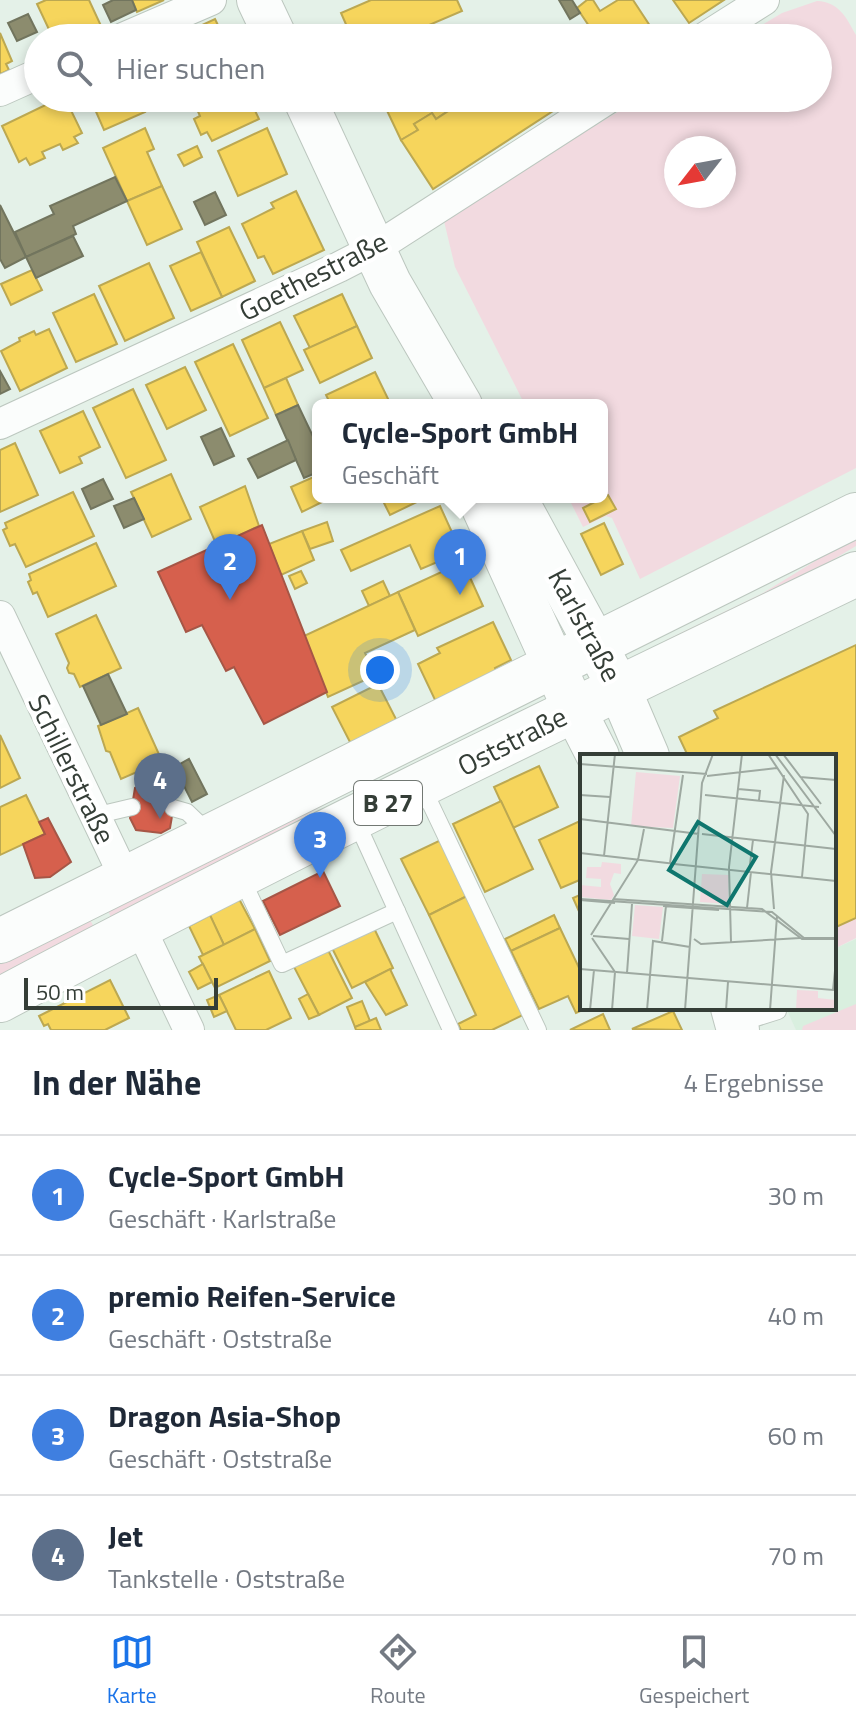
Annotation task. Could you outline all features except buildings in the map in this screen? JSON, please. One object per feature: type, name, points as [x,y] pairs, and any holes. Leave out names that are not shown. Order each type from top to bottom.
[{"type":"main road","name":"Oststraße","points":[[0,941],[856,515]]},
{"type":"main road","name":"Oststraße","points":[[0,1000],[139,925],[574,709],[856,574]]},
{"type":"street","points":[[155,24],[211,0]]},
{"type":"street","points":[[258,0],[269,24]]},
{"type":"street","points":[[726,24],[764,0]]},
{"type":"street","points":[[0,91],[24,80]]},
{"type":"street","points":[[310,112],[382,266],[435,399]]},
{"type":"street","name":"Goethestraße","points":[[0,424],[339,267],[382,266],[590,112]]},
{"type":"street","points":[[382,266],[458,399]]},
{"type":"street","name":"Karlstraße","points":[[481,503],[597,754]]},
{"type":"street","name":"Karlstraße","points":[[518,503],[619,688],[647,754]]},
{"type":"street","name":"Schillerstraße","points":[[0,616],[125,878]]},
{"type":"street","points":[[139,925],[189,1030]]},
{"type":"lane","points":[[422,786],[538,1030]]},
{"type":"lane","points":[[94,816],[132,807]]},
{"type":"lane","points":[[173,808],[187,812],[212,835]]},
{"type":"lane","points":[[355,819],[451,1030]]},
{"type":"lane","points":[[240,876],[282,964],[397,911]]},
{"type":"lane","points":[[734,1017],[778,1011]]},
{"type":"shaded area","points":[[817,1],[836,7],[856,35],[856,468],[640,579],[612,518],[606,516],[583,527],[571,503],[608,503],[608,399],[522,399],[455,267],[443,217],[618,112],[832,112],[832,24],[764,24],[782,13]]},
{"type":"shaded area","points":[[856,536],[856,546],[748,610],[670,649],[666,640],[763,593]]},
{"type":"shaded area","points":[[508,705],[511,712],[353,789],[113,923],[106,905]]},
{"type":"shaded area","points":[[88,916],[96,931],[0,981],[0,964]]},
{"type":"shaded area","points":[[856,918],[856,938],[836,948],[836,927]]},
{"type":"shaded area","points":[[856,939],[856,1030],[796,1030],[787,1010],[836,1010],[836,948]]},
{"type":"shaded area","points":[[856,1004],[856,1030],[802,1030],[803,1026]]},
{"type":"place","name":"Cycle-Sport GmbH","points":[[460,595]]},
{"type":"place","name":"premio Reifen-Service","points":[[230,600]]},
{"type":"place","name":"Jet","points":[[160,819]]},
{"type":"place","name":"Dragon Asia-Shop","points":[[320,878]]}]
